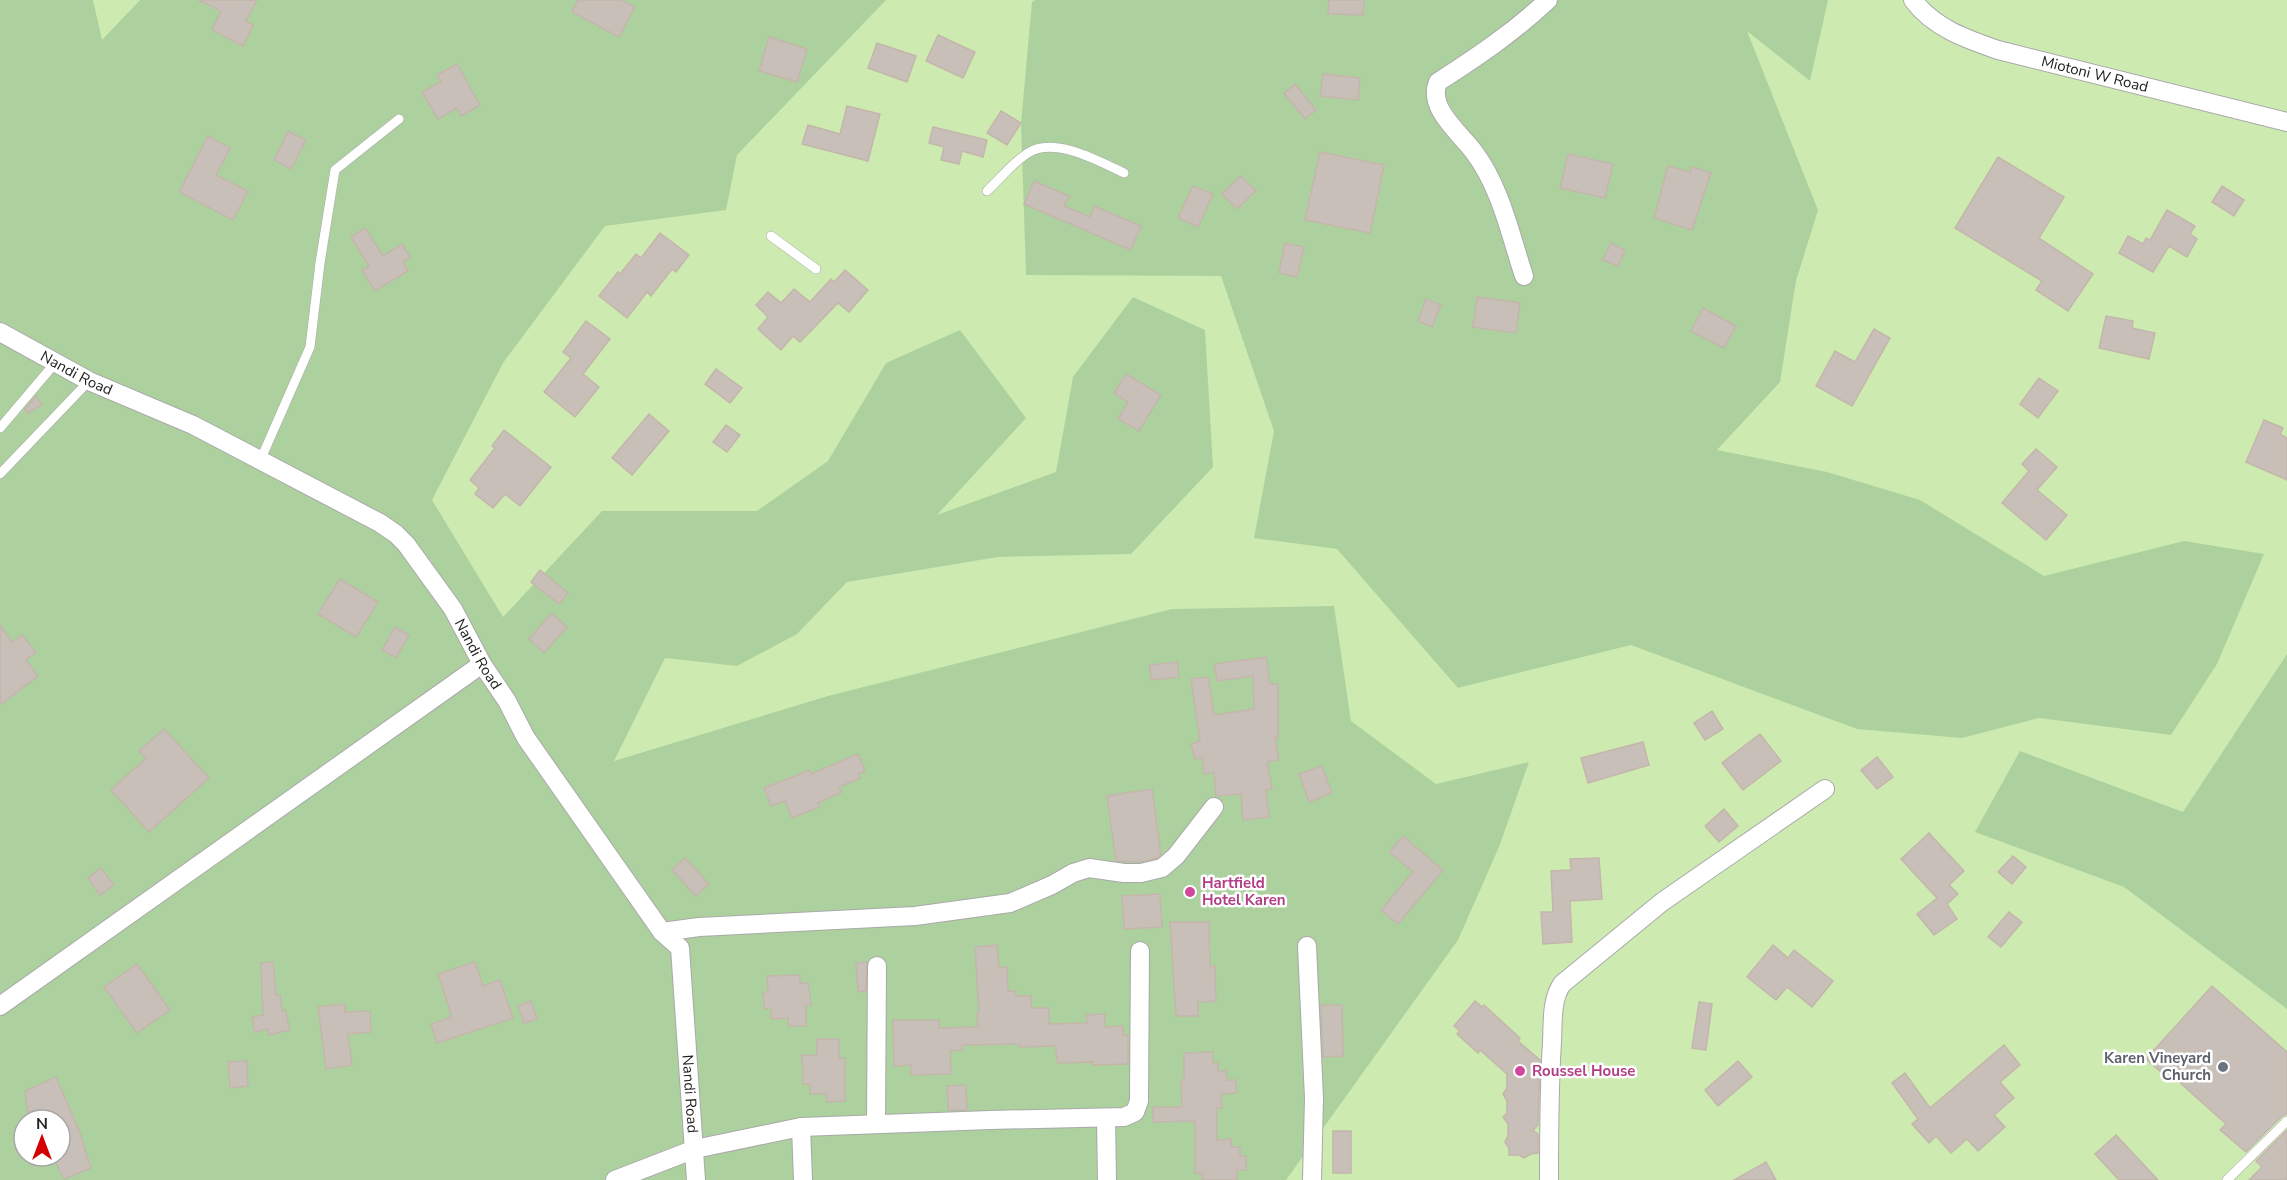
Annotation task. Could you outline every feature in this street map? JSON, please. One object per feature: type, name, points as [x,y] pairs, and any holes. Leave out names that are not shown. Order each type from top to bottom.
[{"type":"street","points":[[1524,276],[1500,201],[1488,173],[1442,111],[1435,99],[1435,90],[1438,82],[1487,51],[1531,16],[1547,0]]},
{"type":"street","name":"Miotoni W Road","points":[[1913,0],[1942,27],[1964,38],[1998,50],[2287,122]]},
{"type":"street","name":"Nandi Road","points":[[0,332],[89,381],[193,426],[396,534],[415,556],[453,609],[482,664],[507,701],[526,738],[662,932],[680,948],[696,1180]]},
{"type":"street","points":[[0,1006],[482,664]]},
{"type":"street","points":[[1549,1180],[1548,1100],[1557,991],[1562,984],[1662,902],[1825,789]]},
{"type":"street","points":[[662,932],[699,927],[915,916],[1010,903],[1089,868],[1124,873],[1141,873],[1162,868],[1176,856],[1215,807]]},
{"type":"street","points":[[1307,946],[1314,1098],[1312,1180]]},
{"type":"street","points":[[615,1180],[695,1149],[801,1127],[1124,1117],[1135,1112],[1139,1101],[1140,951]]},
{"type":"street","points":[[876,1124],[877,966]]},
{"type":"street","points":[[1106,1118],[1107,1180]]},
{"type":"street","points":[[801,1127],[803,1180]]},
{"type":"lane","points":[[260,461],[310,347],[320,263],[335,170],[399,119]]},
{"type":"lane","points":[[987,192],[1029,152],[1046,147],[1064,149],[1091,157],[1124,174]]},
{"type":"lane","points":[[771,236],[816,269]]},
{"type":"lane","points":[[0,428],[56,362]]},
{"type":"lane","points":[[0,474],[89,381]]},
{"type":"lane","points":[[2227,1180],[2287,1121]]},
{"type":"green space","points":[[0,0],[2287,0],[2287,1180],[0,1180]]},
{"type":"green space","points":[[0,0],[93,0],[102,40],[140,0],[886,0],[737,155],[726,210],[605,226],[503,363],[432,500],[503,617],[602,511],[757,511],[828,461],[886,363],[960,330],[1026,418],[937,515],[1056,472],[1073,377],[1133,297],[1205,330],[1213,467],[1131,554],[998,557],[847,582],[797,634],[737,666],[665,658],[614,761],[828,696],[1172,609],[1334,606],[1351,721],[1436,784],[1529,762],[1499,847],[1458,940],[1286,1180],[0,1180]]},
{"type":"green space","points":[[1035,0],[1828,0],[1810,81],[1747,31],[1818,210],[1796,281],[1780,382],[1717,450],[1827,472],[1920,500],[2044,576],[2184,541],[2264,554],[2217,664],[2171,735],[2039,718],[1962,738],[1857,729],[1631,645],[1458,688],[1337,549],[1254,538],[1274,431],[1221,276],[1026,275],[1021,123],[1032,2]]},
{"type":"green space","points":[[2287,654],[2287,1009],[2124,887],[1975,832],[2020,751],[2183,812]]},
{"type":"building","points":[[198,0],[257,0],[246,21],[253,25],[243,46],[212,30],[221,11]]},
{"type":"building","points":[[578,0],[622,0],[635,7],[619,37],[572,12]]},
{"type":"building","points":[[1329,0],[1364,0],[1363,15],[1328,14]]},
{"type":"building","points":[[938,35],[975,52],[963,78],[926,61]]},
{"type":"building","points":[[769,37],[807,49],[797,82],[759,71]]},
{"type":"building","points":[[877,43],[916,56],[907,82],[868,68]]},
{"type":"building","points":[[457,64],[480,105],[461,116],[457,108],[438,119],[422,92],[441,82],[437,75]]},
{"type":"building","points":[[1323,74],[1360,78],[1358,100],[1320,96]]},
{"type":"building","points":[[1295,84],[1316,110],[1305,119],[1284,93]]},
{"type":"building","points":[[847,106],[880,114],[868,161],[802,144],[808,125],[840,134]]},
{"type":"building","points":[[1001,111],[1021,123],[1007,145],[987,133]]},
{"type":"building","points":[[933,127],[987,140],[983,157],[962,151],[959,164],[941,160],[944,147],[929,143]]},
{"type":"building","points":[[288,131],[306,140],[291,169],[274,160]]},
{"type":"building","points":[[208,136],[230,148],[216,175],[248,191],[233,220],[179,192]]},
{"type":"building","points":[[1320,152],[1384,165],[1370,233],[1305,220]]},
{"type":"building","points":[[1568,154],[1613,164],[1605,198],[1560,188]]},
{"type":"building","points":[[1998,157],[2064,197],[2039,238],[2093,274],[2068,311],[2036,290],[2042,281],[1955,228]]},
{"type":"building","points":[[1668,166],[1690,172],[1692,167],[1711,173],[1692,230],[1654,218]]},
{"type":"building","points":[[1241,176],[1256,191],[1237,209],[1222,194]]},
{"type":"building","points":[[1034,181],[1069,196],[1064,206],[1090,217],[1094,206],[1141,226],[1131,250],[1024,204]]},
{"type":"building","points":[[1193,186],[1213,194],[1198,227],[1178,218]]},
{"type":"building","points":[[2222,186],[2244,200],[2234,216],[2212,202]]},
{"type":"building","points":[[2167,210],[2195,226],[2190,234],[2197,239],[2187,257],[2169,246],[2153,272],[2119,253],[2128,236],[2143,244],[2146,238],[2150,240]]},
{"type":"building","points":[[365,228],[383,256],[402,244],[410,257],[403,262],[408,271],[375,291],[362,270],[369,266],[351,237]]},
{"type":"building","points":[[660,233],[689,255],[676,272],[672,269],[651,296],[647,292],[627,318],[599,296],[636,254],[641,258]]},
{"type":"building","points":[[1285,243],[1304,247],[1297,277],[1279,273]]},
{"type":"building","points":[[1611,243],[1625,250],[1618,266],[1603,260]]},
{"type":"building","points":[[845,270],[868,290],[849,312],[838,303],[800,342],[793,336],[781,350],[758,329],[768,317],[756,305],[768,292],[781,303],[794,289],[810,302],[831,279],[834,282]]},
{"type":"building","points":[[1477,297],[1520,303],[1516,333],[1473,327]]},
{"type":"building","points":[[1426,299],[1441,305],[1432,327],[1418,321]]},
{"type":"building","points":[[1703,308],[1736,326],[1724,348],[1691,331]]},
{"type":"building","points":[[2106,316],[2133,321],[2132,328],[2155,333],[2149,359],[2099,348]]},
{"type":"building","points":[[586,321],[610,339],[583,374],[599,387],[575,417],[544,392],[571,358],[563,352]]},
{"type":"building","points":[[1874,329],[1890,338],[1852,406],[1816,386],[1835,351],[1855,362]]},
{"type":"building","points":[[716,369],[742,388],[730,403],[705,384]]},
{"type":"building","points":[[1126,374],[1161,395],[1139,431],[1118,419],[1128,402],[1114,393]]},
{"type":"building","points":[[2039,378],[2058,391],[2038,418],[2020,404]]},
{"type":"building","points":[[36,396],[42,405],[28,413],[25,409]]},
{"type":"building","points":[[649,414],[669,431],[632,475],[612,458]]},
{"type":"building","points":[[2264,420],[2283,428],[2280,434],[2287,438],[2287,480],[2246,462]]},
{"type":"building","points":[[726,425],[740,435],[727,452],[713,442]]},
{"type":"building","points":[[504,430],[551,467],[520,506],[505,494],[493,508],[475,494],[479,488],[470,480],[495,448],[492,446]]},
{"type":"building","points":[[2036,449],[2057,467],[2037,490],[2067,515],[2046,540],[2002,503],[2029,471],[2022,464]]},
{"type":"building","points":[[540,570],[568,593],[559,604],[531,582]]},
{"type":"building","points":[[340,579],[378,602],[356,637],[318,614]]},
{"type":"building","points":[[552,613],[567,627],[544,653],[529,639]]},
{"type":"building","points":[[0,625],[12,642],[22,635],[36,652],[26,660],[38,676],[0,705]]},
{"type":"building","points":[[395,627],[409,635],[396,658],[382,650]]},
{"type":"building","points":[[1266,657],[1270,684],[1278,684],[1278,738],[1275,738],[1279,760],[1267,762],[1272,789],[1266,790],[1269,817],[1243,820],[1241,794],[1216,796],[1214,772],[1204,774],[1202,757],[1195,759],[1191,744],[1200,741],[1191,679],[1208,677],[1214,715],[1254,709],[1253,676],[1217,681],[1214,664]]},
{"type":"building","points":[[1177,662],[1179,677],[1151,680],[1150,665]]},
{"type":"building","points":[[1712,711],[1723,729],[1705,740],[1694,723]]},
{"type":"building","points":[[164,729],[209,778],[149,832],[111,790],[146,758],[139,751]]},
{"type":"building","points":[[1760,734],[1781,761],[1743,790],[1722,763]]},
{"type":"building","points":[[1643,742],[1649,765],[1588,783],[1581,758]]},
{"type":"building","points":[[858,754],[865,771],[858,774],[860,778],[839,787],[842,792],[818,803],[819,807],[792,818],[785,801],[771,806],[764,788],[810,770],[811,774]]},
{"type":"building","points":[[1877,757],[1893,777],[1877,789],[1861,770]]},
{"type":"building","points":[[1322,766],[1332,793],[1309,802],[1299,774]]},
{"type":"building","points":[[1152,789],[1161,854],[1157,858],[1140,862],[1116,861],[1107,796]]},
{"type":"building","points":[[1724,809],[1738,826],[1719,842],[1705,826]]},
{"type":"building","points":[[1929,833],[1964,871],[1949,885],[1958,894],[1947,904],[1957,919],[1934,935],[1917,914],[1937,898],[1901,859]]},
{"type":"building","points":[[1403,836],[1443,870],[1398,924],[1381,910],[1413,872],[1389,852]]},
{"type":"building","points":[[2013,856],[2026,867],[2012,884],[1998,872]]},
{"type":"building","points":[[685,858],[709,884],[696,896],[672,870]]},
{"type":"building","points":[[1599,858],[1602,899],[1570,901],[1572,942],[1543,944],[1541,912],[1553,912],[1551,871],[1571,870],[1570,859]]},
{"type":"building","points":[[101,868],[114,885],[100,895],[88,878]]},
{"type":"building","points":[[1160,894],[1162,927],[1124,929],[1122,896]]},
{"type":"building","points":[[2009,912],[2022,922],[2001,947],[1988,937]]},
{"type":"building","points":[[1170,922],[1209,922],[1210,967],[1215,966],[1216,1001],[1198,1002],[1198,1016],[1176,1016]]},
{"type":"building","points":[[997,945],[999,968],[1007,967],[1008,991],[1016,991],[1016,996],[1031,996],[1031,1008],[1049,1008],[1049,1024],[1087,1023],[1086,1015],[1105,1014],[1105,1027],[1123,1026],[1123,1035],[1128,1035],[1128,1064],[1058,1063],[1055,1046],[1019,1047],[1019,1044],[962,1045],[962,1050],[950,1051],[951,1074],[911,1075],[911,1065],[894,1066],[893,1020],[939,1020],[939,1028],[978,1027],[975,947]]},
{"type":"building","points":[[1773,945],[1788,958],[1794,950],[1833,981],[1812,1007],[1787,987],[1776,1000],[1747,977]]},
{"type":"building","points":[[273,962],[276,995],[280,995],[282,1011],[285,1010],[290,1030],[269,1035],[268,1029],[255,1032],[252,1017],[263,1015],[261,963]]},
{"type":"building","points":[[475,962],[483,986],[500,980],[513,1018],[437,1043],[431,1024],[452,1017],[438,974]]},
{"type":"building","points":[[867,962],[866,991],[858,992],[856,963]]},
{"type":"building","points":[[137,964],[170,1010],[137,1033],[104,987]]},
{"type":"building","points":[[800,975],[800,983],[808,983],[811,1005],[806,1005],[806,1026],[788,1026],[788,1018],[771,1019],[771,1008],[764,1009],[763,992],[768,992],[767,976]]},
{"type":"building","name":"Karen Vineyard Church","points":[[2212,986],[2287,1052],[2287,1114],[2282,1116],[2246,1152],[2220,1130],[2226,1124],[2167,1071],[2164,1075],[2146,1059]]},
{"type":"building","points":[[531,1001],[537,1019],[524,1023],[518,1006]]},
{"type":"building","points":[[1475,1001],[1482,1007],[1484,1005],[1520,1038],[1518,1041],[1540,1060],[1538,1125],[1533,1130],[1538,1134],[1538,1153],[1524,1158],[1519,1155],[1509,1155],[1509,1148],[1505,1142],[1508,1136],[1508,1124],[1503,1117],[1507,1113],[1507,1101],[1503,1094],[1507,1088],[1507,1074],[1480,1050],[1478,1053],[1457,1034],[1460,1031],[1454,1026]]},
{"type":"building","points":[[1699,1002],[1712,1004],[1706,1050],[1692,1048]]},
{"type":"building","points":[[345,1004],[345,1012],[370,1011],[371,1032],[348,1034],[352,1065],[326,1069],[318,1007]]},
{"type":"building","points":[[1321,1005],[1342,1005],[1343,1056],[1323,1057]]},
{"type":"building","points":[[817,1039],[839,1039],[839,1058],[845,1058],[845,1101],[827,1102],[827,1094],[810,1094],[810,1084],[803,1084],[802,1055],[817,1055]]},
{"type":"building","points":[[2004,1045],[2020,1065],[2000,1082],[2014,1098],[1994,1115],[2005,1127],[1978,1151],[1967,1139],[1951,1153],[1936,1136],[1929,1143],[1912,1124],[1918,1119],[1892,1083],[1905,1073],[1930,1108]]},
{"type":"building","points":[[1213,1052],[1213,1063],[1218,1063],[1218,1071],[1226,1071],[1227,1080],[1236,1080],[1236,1093],[1221,1094],[1222,1108],[1217,1108],[1217,1140],[1231,1139],[1231,1147],[1240,1147],[1240,1156],[1246,1156],[1246,1170],[1237,1170],[1237,1180],[1202,1180],[1202,1173],[1195,1173],[1195,1121],[1153,1122],[1153,1107],[1182,1107],[1181,1080],[1184,1080],[1184,1053]]},
{"type":"building","points":[[247,1061],[248,1086],[230,1088],[228,1062]]},
{"type":"building","points":[[1738,1061],[1752,1077],[1718,1106],[1705,1090]]},
{"type":"building","points":[[56,1077],[69,1108],[27,1108],[25,1091]]},
{"type":"building","points":[[966,1085],[967,1110],[948,1110],[947,1086]]},
{"type":"building","points":[[72,1114],[91,1168],[64,1179],[59,1168],[72,1168]]},
{"type":"building","points":[[2287,1130],[2287,1180],[2249,1180],[2262,1167],[2256,1161]]},
{"type":"building","points":[[1333,1131],[1351,1131],[1351,1173],[1333,1173]]},
{"type":"building","points":[[2116,1135],[2158,1180],[2119,1180],[2095,1154]]},
{"type":"building","points":[[1766,1162],[1776,1180],[1734,1180]]},
{"type":"place","name":"Hartfield Hotel Karen","points":[[1190,892]]},
{"type":"place","name":"Karen Vineyard Church","points":[[2223,1067]]},
{"type":"place","name":"Roussel House","points":[[1520,1071]]}]
